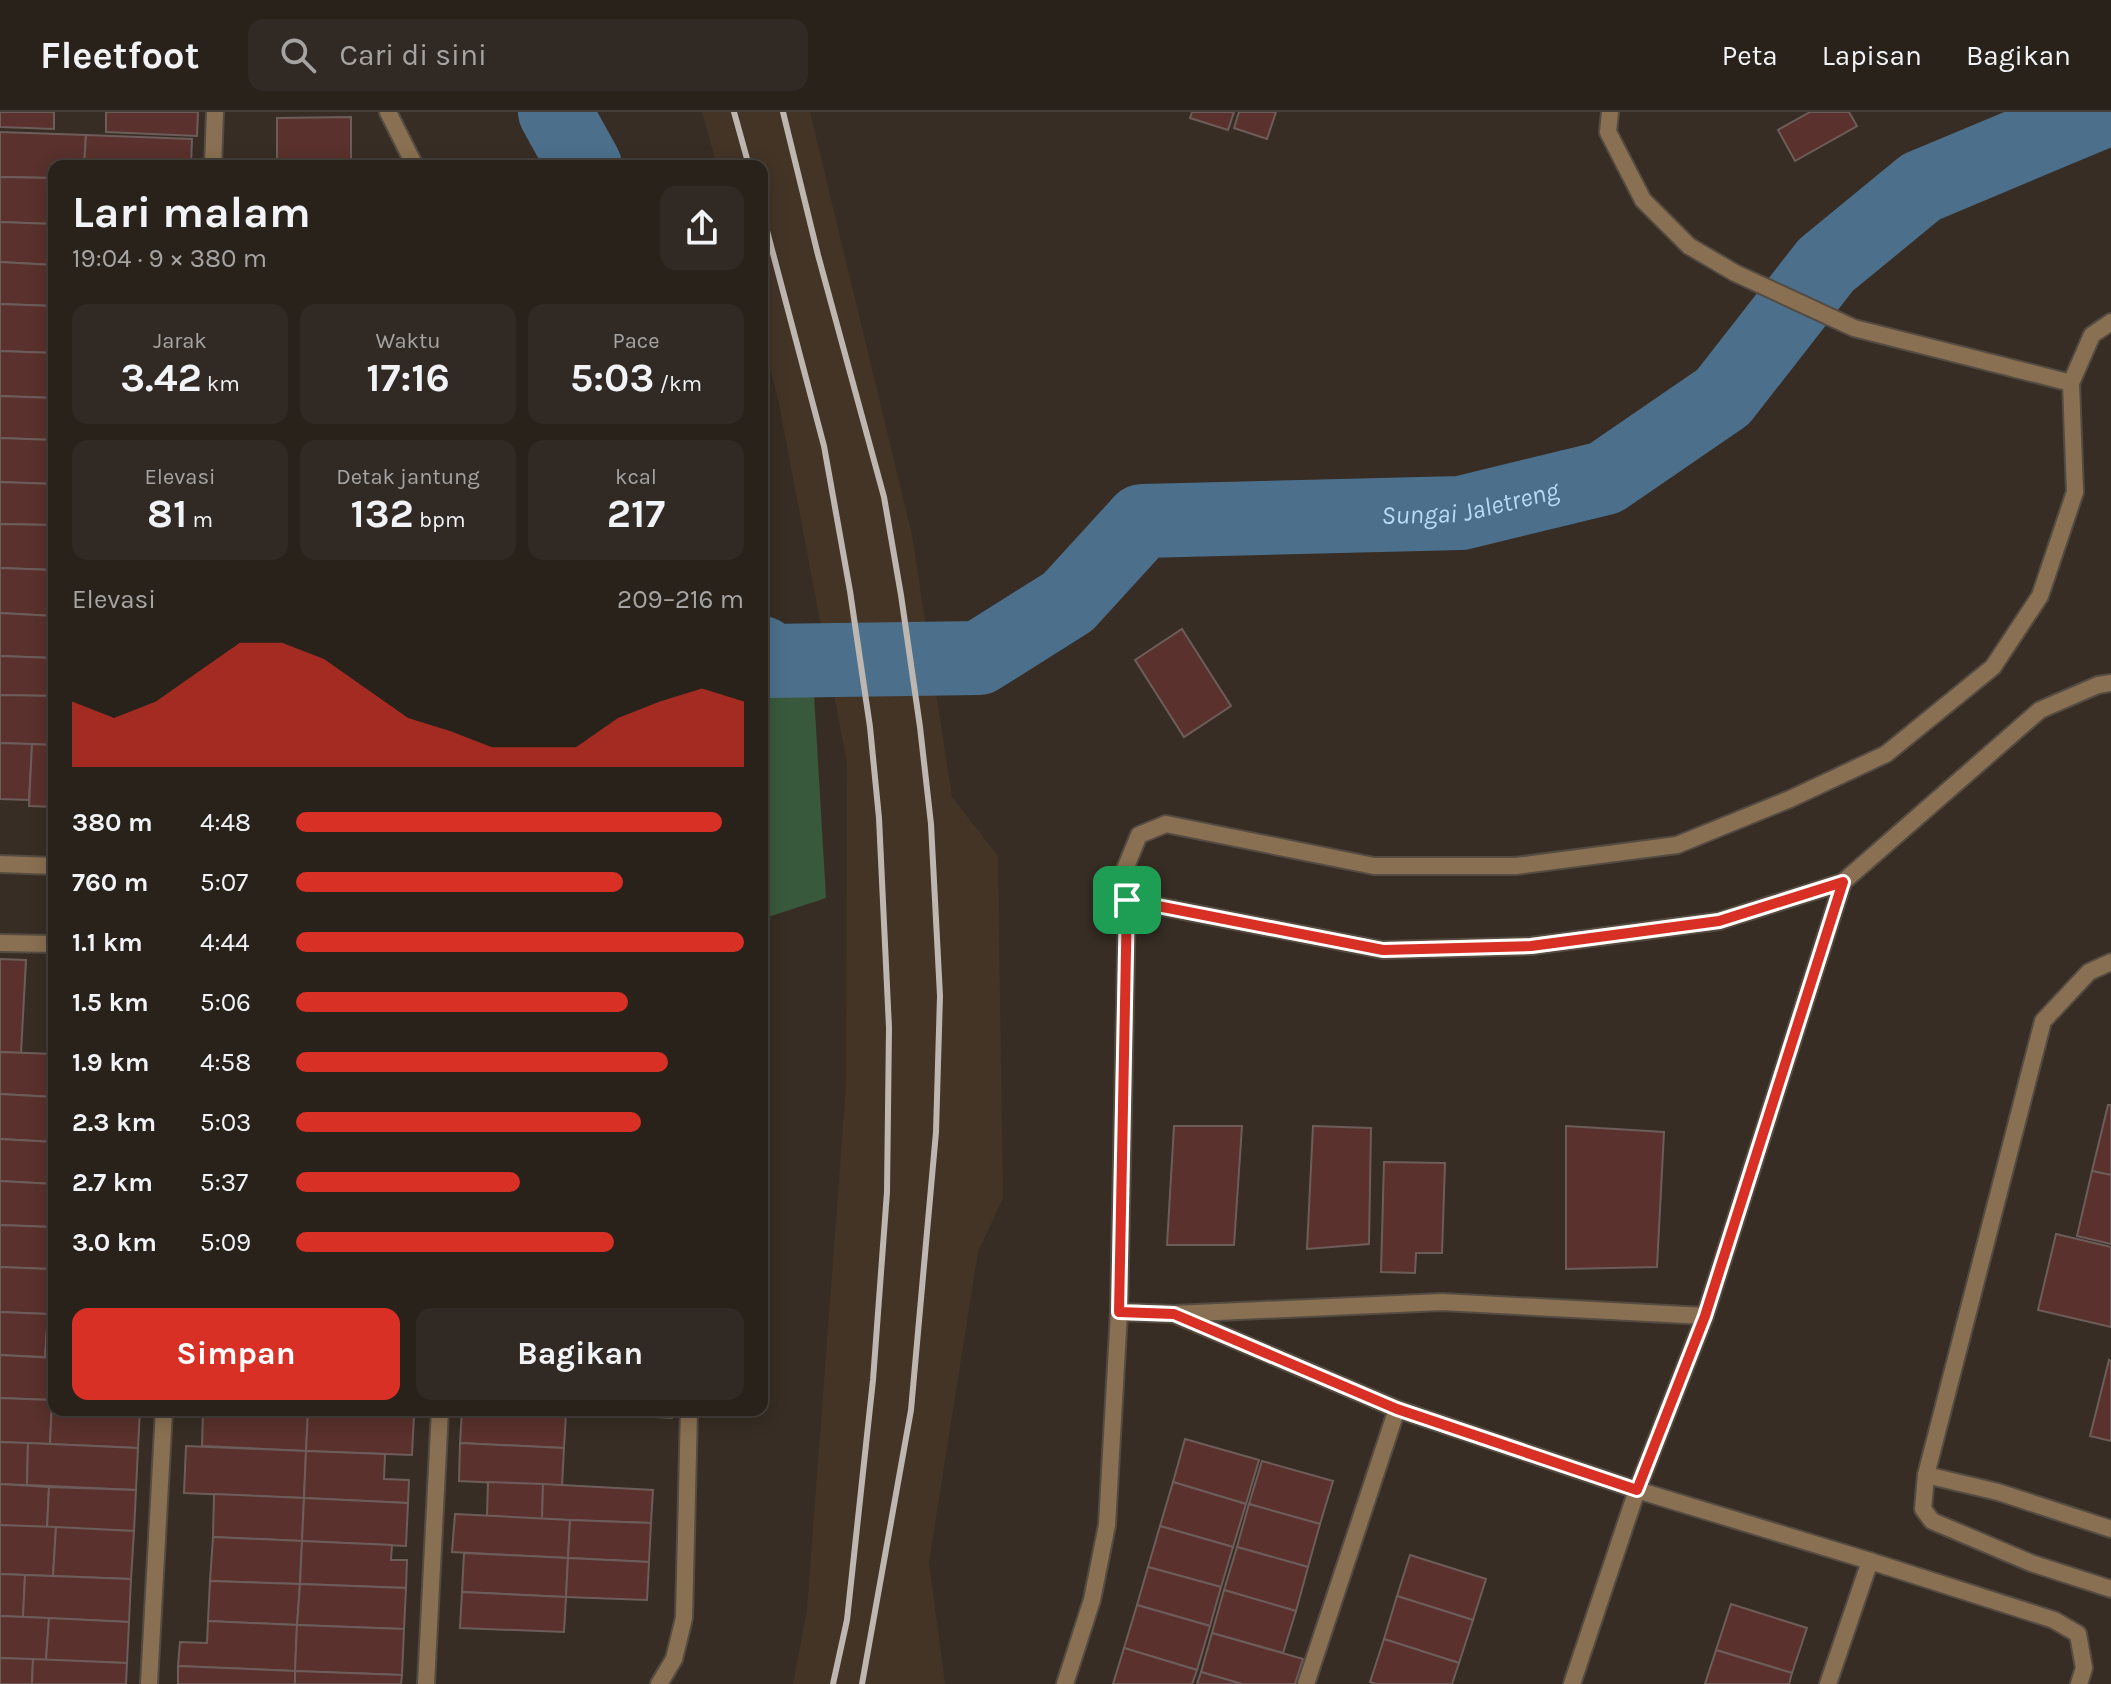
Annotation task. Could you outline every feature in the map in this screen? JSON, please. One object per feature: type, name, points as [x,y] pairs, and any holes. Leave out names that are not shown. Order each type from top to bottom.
[{"type":"street","points":[[213,160],[215,112]]},
{"type":"street","points":[[388,112],[412,160]]},
{"type":"street","points":[[1610,112],[1608,132],[1643,200],[1689,246],[1735,273],[1854,328],[2071,383]]},
{"type":"street","points":[[1065,1684],[1092,1600],[1107,1525],[1119,1312],[1127,900],[1125,869],[1139,835],[1166,824],[1374,866],[1516,866],[1677,845],[1790,799],[1886,754],[1993,667],[2040,596],[2075,492],[2071,383],[2092,335],[2111,322]]},
{"type":"street","points":[[1127,900],[1383,950],[1531,946],[1719,921],[1843,882],[2040,710],[2098,685],[2111,683]]},
{"type":"street","points":[[0,864],[48,866]]},
{"type":"street","points":[[1572,1684],[1637,1490],[1705,1316],[1843,882]]},
{"type":"street","points":[[0,943],[48,944]]},
{"type":"street","points":[[2111,962],[2089,972],[2043,1021],[1926,1475],[1923,1509],[1932,1521],[2031,1563],[2111,1589]]},
{"type":"street","points":[[1119,1312],[1174,1314],[1442,1302],[1705,1316]]},
{"type":"street","points":[[1174,1314],[1397,1409],[1637,1490],[2054,1620],[2078,1634],[2084,1668],[2079,1684]]},
{"type":"street","points":[[1306,1684],[1397,1409]]},
{"type":"street","points":[[149,1684],[164,1416]]},
{"type":"street","points":[[426,1684],[440,1416]]},
{"type":"street","points":[[659,1684],[674,1659],[684,1618],[689,1416]]},
{"type":"street","points":[[1926,1475],[1998,1492],[2111,1529]]},
{"type":"street","points":[[1828,1684],[1870,1561]]},
{"type":"shaded area","points":[[702,112],[810,112],[912,535],[952,797],[998,856],[1003,1198],[978,1252],[929,1562],[945,1684],[793,1684],[807,1609],[846,1086],[847,763],[778,399],[768,361],[768,160],[715,160]]},
{"type":"green space","points":[[768,678],[814,694],[826,898],[768,917]]},
{"type":"building","points":[[0,112],[54,112],[54,129],[0,127]]},
{"type":"building","points":[[106,112],[198,112],[197,136],[106,132]]},
{"type":"building","points":[[1192,112],[1234,112],[1228,130],[1190,118]]},
{"type":"building","points":[[1239,112],[1276,112],[1267,139],[1234,128]]},
{"type":"building","points":[[1810,112],[1849,112],[1857,126],[1795,161],[1778,130]]},
{"type":"building","points":[[351,117],[351,160],[277,160],[277,118]]},
{"type":"building","points":[[0,132],[86,135],[84,160],[48,160],[48,178],[0,177]]},
{"type":"building","points":[[86,135],[192,139],[191,160],[84,160]]},
{"type":"building","points":[[0,177],[48,178],[48,224],[0,222]]},
{"type":"building","points":[[0,222],[48,224],[48,265],[0,262]]},
{"type":"building","points":[[0,262],[48,265],[48,306],[0,304]]},
{"type":"building","points":[[0,304],[48,306],[48,353],[0,351]]},
{"type":"building","points":[[0,351],[48,353],[48,398],[0,396]]},
{"type":"building","points":[[0,396],[48,398],[48,440],[0,438]]},
{"type":"building","points":[[0,438],[48,440],[48,484],[0,482]]},
{"type":"building","points":[[0,482],[48,484],[48,525],[0,524]]},
{"type":"building","points":[[0,524],[48,525],[48,570],[0,568]]},
{"type":"building","points":[[0,568],[48,570],[48,616],[0,613]]},
{"type":"building","points":[[0,613],[48,616],[48,658],[0,656]]},
{"type":"building","points":[[1182,629],[1231,706],[1184,737],[1135,660]]},
{"type":"building","points":[[0,656],[48,658],[48,696],[0,695]]},
{"type":"building","points":[[0,695],[48,696],[48,745],[0,743]]},
{"type":"building","points":[[0,743],[32,744],[29,800],[0,799]]},
{"type":"building","points":[[32,744],[48,745],[48,807],[29,806]]},
{"type":"building","points":[[0,959],[26,960],[21,1053],[0,1052]]},
{"type":"building","points":[[0,1052],[48,1054],[48,1097],[0,1094]]},
{"type":"building","points":[[0,1094],[48,1097],[48,1142],[0,1139]]},
{"type":"building","points":[[2108,1105],[2111,1105],[2111,1175],[2092,1171]]},
{"type":"building","points":[[1174,1126],[1242,1126],[1234,1245],[1167,1245]]},
{"type":"building","points":[[1313,1126],[1371,1128],[1369,1244],[1307,1249]]},
{"type":"building","points":[[1566,1126],[1664,1132],[1657,1267],[1566,1269]]},
{"type":"building","points":[[0,1139],[48,1142],[48,1184],[0,1181]]},
{"type":"building","points":[[1384,1162],[1445,1163],[1442,1253],[1416,1253],[1415,1273],[1381,1272]]},
{"type":"building","points":[[2092,1171],[2111,1175],[2111,1244],[2077,1236]]},
{"type":"building","points":[[0,1181],[48,1184],[48,1227],[0,1225]]},
{"type":"building","points":[[0,1225],[48,1227],[48,1269],[0,1267]]},
{"type":"building","points":[[2056,1234],[2111,1247],[2111,1327],[2038,1310]]},
{"type":"building","points":[[0,1267],[48,1269],[48,1314],[0,1312]]},
{"type":"building","points":[[0,1312],[48,1314],[45,1357],[0,1355]]},
{"type":"building","points":[[48,1314],[48,1357],[45,1357]]},
{"type":"building","points":[[0,1355],[48,1358],[48,1400],[0,1398]]},
{"type":"building","points":[[2111,1361],[2111,1441],[2090,1436]]},
{"type":"building","points":[[0,1398],[48,1400],[48,1416],[51,1416],[50,1444],[0,1442]]},
{"type":"building","points":[[51,1416],[140,1416],[138,1448],[50,1444]]},
{"type":"building","points":[[203,1416],[308,1416],[306,1451],[202,1446]]},
{"type":"building","points":[[308,1416],[414,1416],[412,1455],[306,1451]]},
{"type":"building","points":[[462,1416],[566,1416],[564,1448],[460,1443]]},
{"type":"building","points":[[1185,1439],[1259,1460],[1246,1504],[1173,1482]]},
{"type":"building","points":[[0,1442],[28,1443],[27,1485],[0,1484]]},
{"type":"building","points":[[28,1443],[138,1448],[136,1490],[27,1485]]},
{"type":"building","points":[[460,1443],[564,1448],[562,1486],[459,1481]]},
{"type":"building","points":[[186,1446],[306,1451],[304,1498],[184,1493]]},
{"type":"building","points":[[306,1451],[385,1454],[384,1479],[409,1480],[408,1503],[304,1498]]},
{"type":"building","points":[[1262,1461],[1333,1481],[1320,1524],[1249,1504]]},
{"type":"building","points":[[488,1482],[543,1484],[542,1519],[487,1516]]},
{"type":"building","points":[[1173,1482],[1246,1504],[1233,1547],[1160,1526]]},
{"type":"building","points":[[0,1484],[49,1487],[47,1528],[0,1525]]},
{"type":"building","points":[[543,1484],[653,1490],[651,1523],[542,1519]]},
{"type":"building","points":[[49,1487],[136,1490],[134,1531],[47,1528]]},
{"type":"building","points":[[214,1494],[304,1498],[302,1541],[213,1537]]},
{"type":"building","points":[[304,1498],[408,1503],[406,1546],[302,1541]]},
{"type":"building","points":[[1249,1504],[1320,1524],[1308,1567],[1237,1547]]},
{"type":"building","points":[[455,1514],[570,1520],[568,1558],[452,1552]]},
{"type":"building","points":[[570,1520],[651,1523],[649,1562],[568,1558]]},
{"type":"building","points":[[0,1525],[56,1527],[53,1576],[0,1574]]},
{"type":"building","points":[[1160,1526],[1233,1547],[1221,1587],[1148,1567]]},
{"type":"building","points":[[56,1527],[134,1531],[131,1579],[53,1576]]},
{"type":"building","points":[[213,1537],[302,1541],[300,1584],[210,1581]]},
{"type":"building","points":[[302,1541],[392,1545],[391,1560],[407,1560],[406,1588],[300,1584]]},
{"type":"building","points":[[1237,1547],[1308,1567],[1296,1611],[1224,1590]]},
{"type":"building","points":[[464,1553],[568,1558],[566,1597],[462,1592]]},
{"type":"building","points":[[1410,1555],[1486,1579],[1473,1620],[1397,1596]]},
{"type":"building","points":[[568,1558],[649,1562],[647,1600],[566,1597]]},
{"type":"building","points":[[1148,1567],[1221,1587],[1210,1626],[1137,1605]]},
{"type":"building","points":[[0,1574],[25,1575],[23,1617],[0,1616]]},
{"type":"building","points":[[25,1575],[131,1579],[129,1622],[23,1617]]},
{"type":"building","points":[[210,1581],[300,1584],[297,1625],[208,1621]]},
{"type":"building","points":[[300,1584],[406,1588],[404,1629],[297,1625]]},
{"type":"building","points":[[1224,1590],[1296,1611],[1283,1653],[1212,1633]]},
{"type":"building","points":[[462,1592],[566,1597],[564,1632],[460,1628]]},
{"type":"building","points":[[1397,1596],[1473,1620],[1459,1663],[1384,1639]]},
{"type":"building","points":[[1731,1604],[1807,1628],[1792,1673],[1716,1650]]},
{"type":"building","points":[[1137,1605],[1210,1626],[1197,1670],[1124,1648]]},
{"type":"building","points":[[0,1616],[49,1618],[46,1660],[0,1658]]},
{"type":"building","points":[[49,1618],[129,1622],[127,1663],[46,1660]]},
{"type":"building","points":[[208,1621],[297,1625],[295,1671],[178,1666],[180,1642],[207,1643]]},
{"type":"building","points":[[297,1625],[404,1629],[402,1675],[295,1671]]},
{"type":"building","points":[[1212,1633],[1303,1659],[1295,1684],[1242,1684],[1201,1672]]},
{"type":"building","points":[[1384,1639],[1459,1663],[1452,1684],[1370,1682]]},
{"type":"building","points":[[1124,1648],[1197,1670],[1192,1684],[1113,1684]]},
{"type":"building","points":[[1716,1650],[1792,1673],[1789,1684],[1705,1684]]},
{"type":"building","points":[[0,1658],[33,1659],[32,1684],[0,1684]]},
{"type":"building","points":[[33,1659],[127,1663],[126,1684],[32,1684]]},
{"type":"building","points":[[178,1666],[295,1671],[295,1684],[178,1684]]},
{"type":"building","points":[[295,1671],[402,1675],[401,1684],[295,1684]]},
{"type":"building","points":[[1201,1672],[1242,1684],[1197,1684]]},
{"type":"waterway","name":"Sungai Jaletreng","points":[[555,112],[582,160]]},
{"type":"waterway","name":"Sungai Jaletreng","points":[[768,661],[979,658],[1068,602],[1142,521],[1461,513],[1605,478],[1723,397],[1826,265],[1921,187],[2100,112]]},
{"type":"railway","points":[[734,112],[747,160]]},
{"type":"railway","points":[[783,112],[818,255],[884,497],[920,727],[931,824],[940,996],[936,1132],[911,1410],[862,1684]]},
{"type":"railway","points":[[768,235],[824,446],[850,591],[870,727],[879,818],[889,1028],[887,1192],[873,1380],[847,1620],[833,1684]]},
{"type":"route","points":[[1843,882],[1705,1316],[1637,1490],[1397,1409],[1174,1314],[1119,1312],[1127,900],[1383,950],[1531,946],[1719,921],[1843,882]]}]
